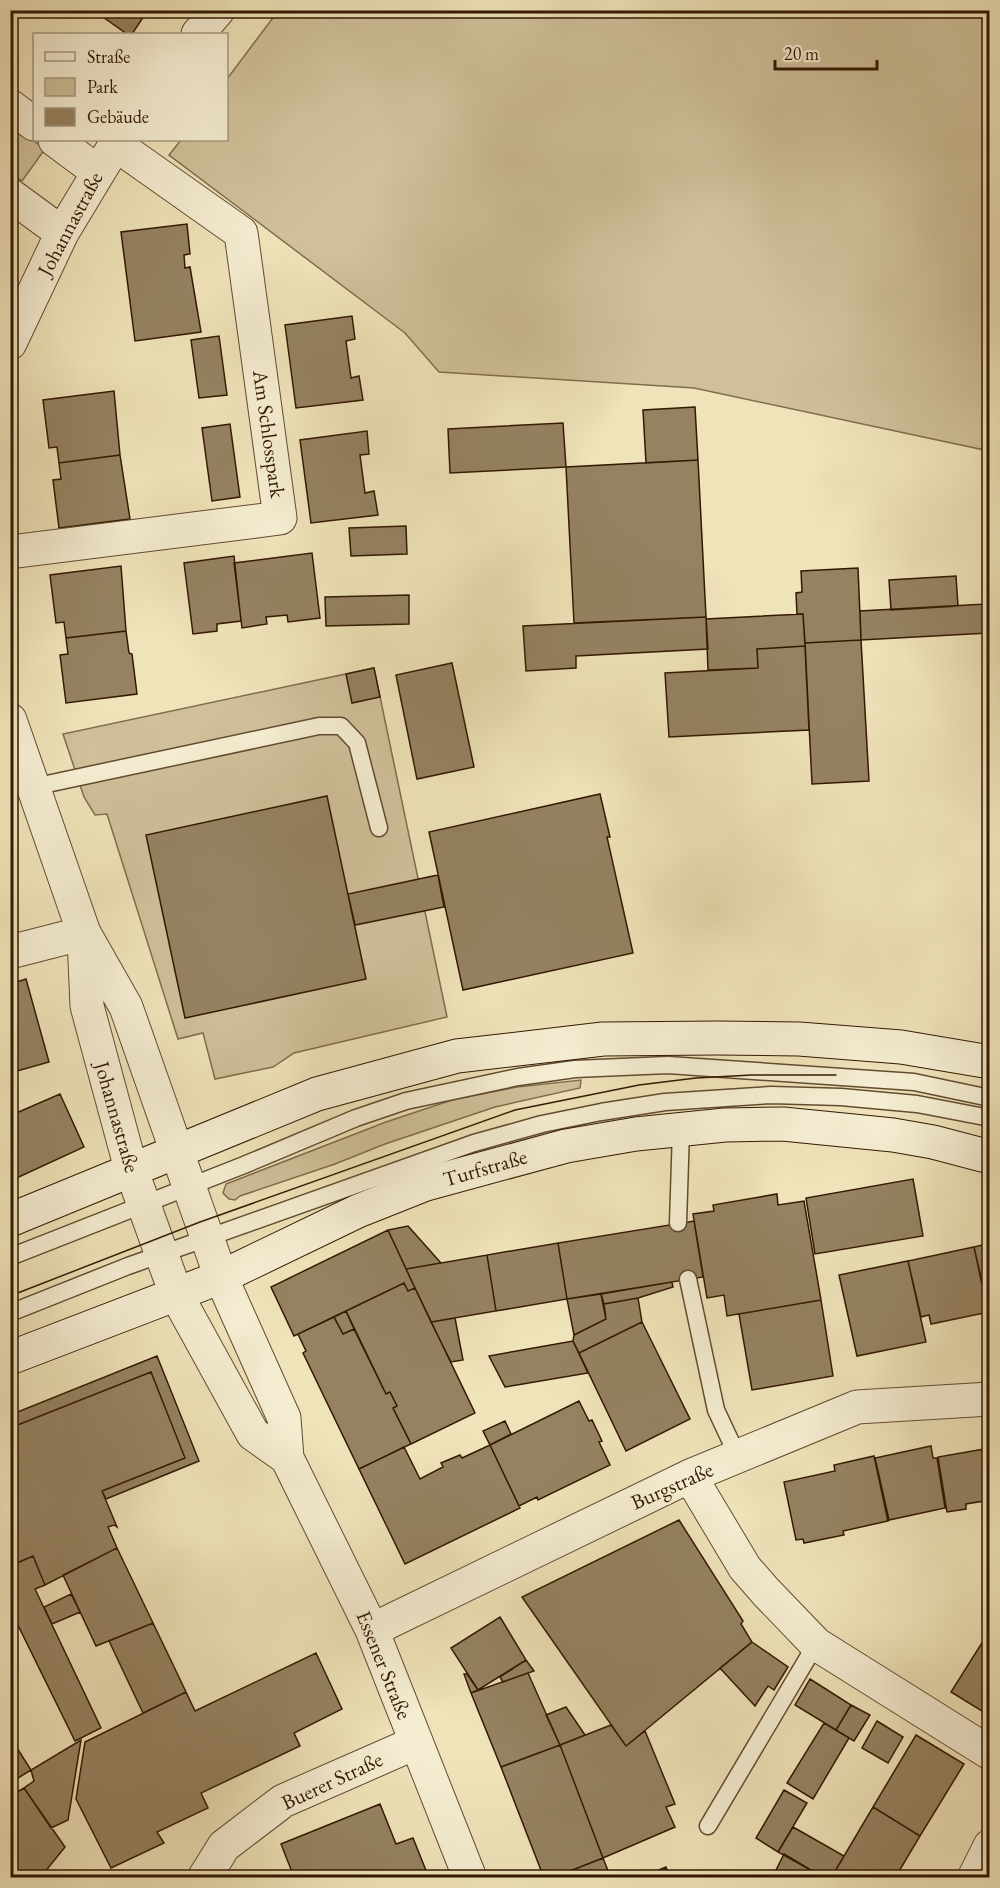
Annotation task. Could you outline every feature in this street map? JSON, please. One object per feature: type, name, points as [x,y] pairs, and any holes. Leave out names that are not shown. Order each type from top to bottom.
[{"type":"street","points":[[199,33],[218,10]]},
{"type":"street","points":[[10,106],[33,123]]},
{"type":"street","points":[[57,141],[99,172]]},
{"type":"street","name":"Johannastraße","points":[[10,343],[62,233],[117,142]]},
{"type":"street","name":"Am Schlosspark","points":[[10,552],[280,518],[241,233],[117,142]]},
{"type":"street","points":[[10,195],[62,233]]},
{"type":"street","name":"Johannastraße","points":[[10,720],[84,933],[126,1006],[220,1277]]},
{"type":"street","points":[[10,952],[84,933]]},
{"type":"street","name":"Johannastraße","points":[[84,933],[87,1006],[131,1169],[176,1294]]},
{"type":"street","points":[[10,1220],[316,1094],[457,1056],[603,1039],[787,1039],[901,1047],[990,1062]]},
{"type":"street","name":"Turfstraße","points":[[10,1358],[220,1277],[358,1211],[426,1184],[566,1146],[636,1134],[725,1125],[783,1124],[836,1128],[923,1140],[990,1158]]},
{"type":"street","name":"Essener Straße","points":[[220,1277],[284,1418],[287,1458],[372,1630],[470,1878]]},
{"type":"street","name":"Essener Straße","points":[[176,1294],[254,1434],[287,1458]]},
{"type":"street","name":"Burgstraße","points":[[372,1630],[690,1476],[857,1407],[990,1399]]},
{"type":"street","points":[[690,1476],[745,1568],[816,1644],[990,1753]]},
{"type":"street","name":"Buerer Straße","points":[[204,1878],[224,1846],[284,1801],[416,1743]]},
{"type":"street","points":[[974,1878],[990,1846]]},
{"type":"lane","points":[[33,787],[319,726],[341,726],[357,743],[379,828]]},
{"type":"lane","points":[[10,1257],[356,1118],[406,1101],[497,1081],[575,1069],[668,1065],[825,1074],[914,1082],[990,1098]]},
{"type":"lane","points":[[10,1313],[161,1255],[474,1143],[542,1124],[664,1102],[771,1095],[841,1097],[917,1104],[990,1118]]},
{"type":"lane","points":[[678,1223],[681,1130]]},
{"type":"lane","points":[[687,1280],[716,1410],[738,1457]]},
{"type":"lane","points":[[708,1826],[816,1644]]},
{"type":"green space","points":[[278,11],[989,11],[989,451],[694,388],[439,372],[405,333],[169,155],[180,141],[228,141],[228,78]]},
{"type":"green space","points":[[11,124],[45,149],[22,181],[11,173]]},
{"type":"green space","points":[[374,668],[447,1017],[294,1053],[273,1067],[215,1079],[203,1033],[178,1039],[107,814],[95,815],[84,797],[63,734]]},
{"type":"green space","points":[[581,1080],[580,1088],[495,1107],[385,1144],[335,1164],[240,1196],[235,1200],[229,1199],[223,1193],[226,1184],[386,1122],[452,1100],[517,1087]]},
{"type":"building","points":[[93,10],[148,10],[133,33],[126,33]]},
{"type":"building","points":[[187,224],[190,254],[184,255],[185,268],[190,267],[201,332],[135,341],[121,232]]},
{"type":"building","points":[[352,316],[355,339],[346,341],[351,378],[359,376],[363,400],[296,408],[285,325]]},
{"type":"building","points":[[219,336],[227,395],[199,398],[191,340]]},
{"type":"building","points":[[114,391],[120,455],[59,463],[57,447],[49,448],[43,400]]},
{"type":"building","points":[[695,407],[698,460],[646,463],[643,410]]},
{"type":"building","points":[[563,423],[566,467],[450,473],[448,429]]},
{"type":"building","points":[[230,424],[240,497],[212,501],[202,428]]},
{"type":"building","points":[[367,431],[369,454],[360,455],[365,493],[374,491],[378,515],[311,523],[300,440]]},
{"type":"building","points":[[120,455],[130,519],[59,528],[53,480],[61,479],[59,463]]},
{"type":"building","points":[[698,460],[706,617],[574,623],[566,467]]},
{"type":"building","points":[[406,526],[407,554],[351,556],[349,528]]},
{"type":"building","points":[[312,553],[320,618],[288,622],[287,615],[266,617],[267,624],[242,628],[234,563]]},
{"type":"building","points":[[234,556],[241,621],[217,624],[217,631],[193,634],[184,563]]},
{"type":"building","points":[[984,563],[990,563],[990,633],[988,633]]},
{"type":"building","points":[[121,566],[126,631],[66,638],[64,622],[56,623],[50,575]]},
{"type":"building","points":[[858,568],[861,640],[805,643],[803,614],[797,614],[796,593],[802,592],[801,571]]},
{"type":"building","points":[[956,576],[958,606],[891,610],[889,580]]},
{"type":"building","points":[[409,595],[409,624],[326,626],[325,597]]},
{"type":"building","points":[[986,604],[988,633],[861,640],[860,611]]},
{"type":"building","points":[[803,614],[805,646],[757,649],[758,668],[708,670],[706,619]]},
{"type":"building","points":[[706,617],[708,649],[576,656],[576,668],[526,671],[523,626]]},
{"type":"building","points":[[126,631],[129,653],[132,654],[137,694],[66,703],[60,655],[68,654],[66,638]]},
{"type":"building","points":[[861,640],[869,781],[812,784],[805,643]]},
{"type":"building","points":[[805,646],[809,730],[669,737],[665,673],[758,668],[757,649]]},
{"type":"building","points":[[452,663],[474,767],[417,779],[396,675]]},
{"type":"building","points":[[374,668],[380,697],[352,703],[346,674]]},
{"type":"building","points":[[600,794],[610,837],[607,837],[633,953],[463,990],[429,832]]},
{"type":"building","points":[[327,796],[366,979],[185,1018],[146,835]]},
{"type":"building","points":[[438,875],[444,907],[355,925],[348,894]]},
{"type":"building","points":[[26,979],[49,1062],[10,1073],[10,984]]},
{"type":"building","points":[[60,1094],[84,1147],[10,1181],[10,1108],[14,1114]]},
{"type":"building","points":[[913,1179],[923,1236],[815,1254],[806,1198]]},
{"type":"building","points":[[777,1194],[778,1205],[804,1201],[821,1300],[727,1316],[724,1295],[707,1298],[693,1214],[714,1211],[713,1205]]},
{"type":"building","points":[[694,1221],[703,1277],[567,1299],[558,1243]]},
{"type":"building","points":[[408,1226],[441,1263],[406,1269],[388,1230]]},
{"type":"building","points":[[388,1230],[415,1288],[408,1291],[404,1283],[294,1336],[271,1287]]},
{"type":"building","points":[[558,1243],[567,1299],[496,1311],[487,1255]]},
{"type":"building","points":[[990,1243],[990,1304],[986,1304],[974,1247]]},
{"type":"building","points":[[974,1247],[989,1312],[931,1324],[929,1315],[921,1317],[908,1261]]},
{"type":"building","points":[[487,1255],[496,1311],[431,1322],[406,1269]]},
{"type":"building","points":[[908,1261],[926,1342],[857,1356],[839,1275]]},
{"type":"building","points":[[672,1282],[673,1287],[638,1298],[604,1304],[601,1294]]},
{"type":"building","points":[[404,1283],[408,1291],[415,1288],[475,1413],[411,1444],[393,1408],[397,1406],[390,1392],[386,1394],[346,1311]]},
{"type":"building","points":[[601,1294],[606,1319],[574,1335],[567,1299]]},
{"type":"building","points":[[638,1298],[642,1322],[579,1353],[573,1341],[574,1335],[606,1319],[604,1304]]},
{"type":"building","points":[[821,1300],[833,1376],[752,1390],[739,1314]]},
{"type":"building","points":[[346,1311],[354,1329],[343,1334],[334,1317]]},
{"type":"building","points":[[334,1317],[343,1334],[354,1329],[386,1394],[390,1392],[397,1406],[393,1408],[411,1444],[359,1469],[303,1353],[306,1351],[298,1334]]},
{"type":"building","points":[[455,1318],[463,1360],[451,1362],[431,1322]]},
{"type":"building","points":[[642,1322],[690,1419],[626,1451],[579,1353]]},
{"type":"building","points":[[573,1341],[588,1373],[505,1387],[489,1356]]},
{"type":"building","points":[[157,1356],[199,1461],[106,1499],[102,1491],[185,1458],[151,1372],[10,1428],[10,1415]]},
{"type":"building","points":[[151,1372],[185,1458],[102,1491],[117,1527],[114,1525],[108,1527],[117,1548],[45,1585],[33,1556],[10,1566],[10,1428]]},
{"type":"building","points":[[579,1401],[589,1421],[592,1420],[610,1465],[538,1500],[537,1497],[519,1506],[490,1445]]},
{"type":"building","points":[[505,1421],[511,1434],[490,1445],[483,1431]]},
{"type":"building","points":[[490,1445],[520,1508],[405,1564],[359,1469],[404,1447],[420,1479],[443,1467],[441,1463],[460,1455],[462,1458]]},
{"type":"building","points":[[931,1446],[933,1458],[937,1458],[945,1508],[889,1520],[875,1458]]},
{"type":"building","points":[[990,1448],[990,1500],[966,1504],[966,1509],[947,1512],[938,1457]]},
{"type":"building","points":[[874,1456],[888,1521],[843,1531],[844,1535],[804,1543],[803,1539],[796,1540],[784,1482],[835,1471],[834,1465]]},
{"type":"building","points":[[679,1520],[743,1621],[741,1624],[752,1642],[626,1746],[522,1597]]},
{"type":"building","points":[[117,1548],[153,1623],[96,1646],[63,1575]]},
{"type":"building","points":[[33,1556],[45,1585],[35,1589],[101,1728],[75,1741],[10,1609],[10,1566]]},
{"type":"building","points":[[71,1594],[80,1612],[52,1624],[44,1607]]},
{"type":"building","points":[[500,1617],[526,1660],[478,1690],[451,1648]]},
{"type":"building","points":[[153,1623],[186,1692],[143,1713],[109,1641]]},
{"type":"building","points":[[990,1630],[990,1716],[951,1692]]},
{"type":"building","points":[[752,1642],[788,1667],[774,1690],[768,1686],[755,1706],[720,1668]]},
{"type":"building","points":[[316,1653],[342,1709],[294,1733],[300,1746],[201,1793],[208,1808],[157,1832],[164,1843],[111,1868],[76,1799],[85,1742],[186,1692],[195,1711]]},
{"type":"building","points":[[526,1660],[534,1671],[503,1682],[500,1677]]},
{"type":"building","points":[[528,1673],[560,1745],[501,1767],[471,1693]]},
{"type":"building","points":[[464,1674],[467,1674],[478,1690],[471,1693]]},
{"type":"building","points":[[810,1679],[851,1705],[836,1730],[795,1705]]},
{"type":"building","points":[[851,1705],[870,1715],[854,1741],[836,1730]]},
{"type":"building","points":[[566,1707],[585,1735],[560,1745],[546,1715]]},
{"type":"building","points":[[877,1721],[903,1737],[888,1763],[862,1748]]},
{"type":"building","points":[[824,1723],[849,1738],[813,1799],[787,1783]]},
{"type":"building","points":[[611,1725],[626,1746],[645,1731],[675,1804],[666,1807],[675,1827],[603,1858],[560,1745]]},
{"type":"building","points":[[916,1735],[964,1764],[920,1836],[873,1807]]},
{"type":"building","points":[[10,1737],[31,1770],[10,1783]]},
{"type":"building","points":[[81,1740],[68,1820],[51,1828],[24,1788],[34,1781],[31,1770]]},
{"type":"building","points":[[560,1745],[603,1858],[552,1878],[544,1878],[501,1767]]},
{"type":"building","points":[[24,1788],[65,1847],[40,1878],[23,1878],[10,1859],[10,1796]]},
{"type":"building","points":[[784,1790],[807,1803],[778,1852],[756,1838]]},
{"type":"building","points":[[380,1804],[396,1844],[413,1838],[429,1878],[278,1878],[292,1872],[281,1844]]},
{"type":"building","points":[[873,1807],[920,1836],[895,1878],[831,1878]]},
{"type":"building","points":[[793,1827],[844,1856],[831,1878],[825,1878],[778,1852]]},
{"type":"building","points":[[784,1854],[811,1870],[807,1878],[772,1878]]},
{"type":"building","points":[[603,1858],[611,1878],[552,1878]]},
{"type":"building","points":[[666,1867],[670,1878],[639,1878]]},
{"type":"tram line","points":[[10,1296],[200,1222],[515,1110],[639,1085],[696,1078],[836,1075]]}]
